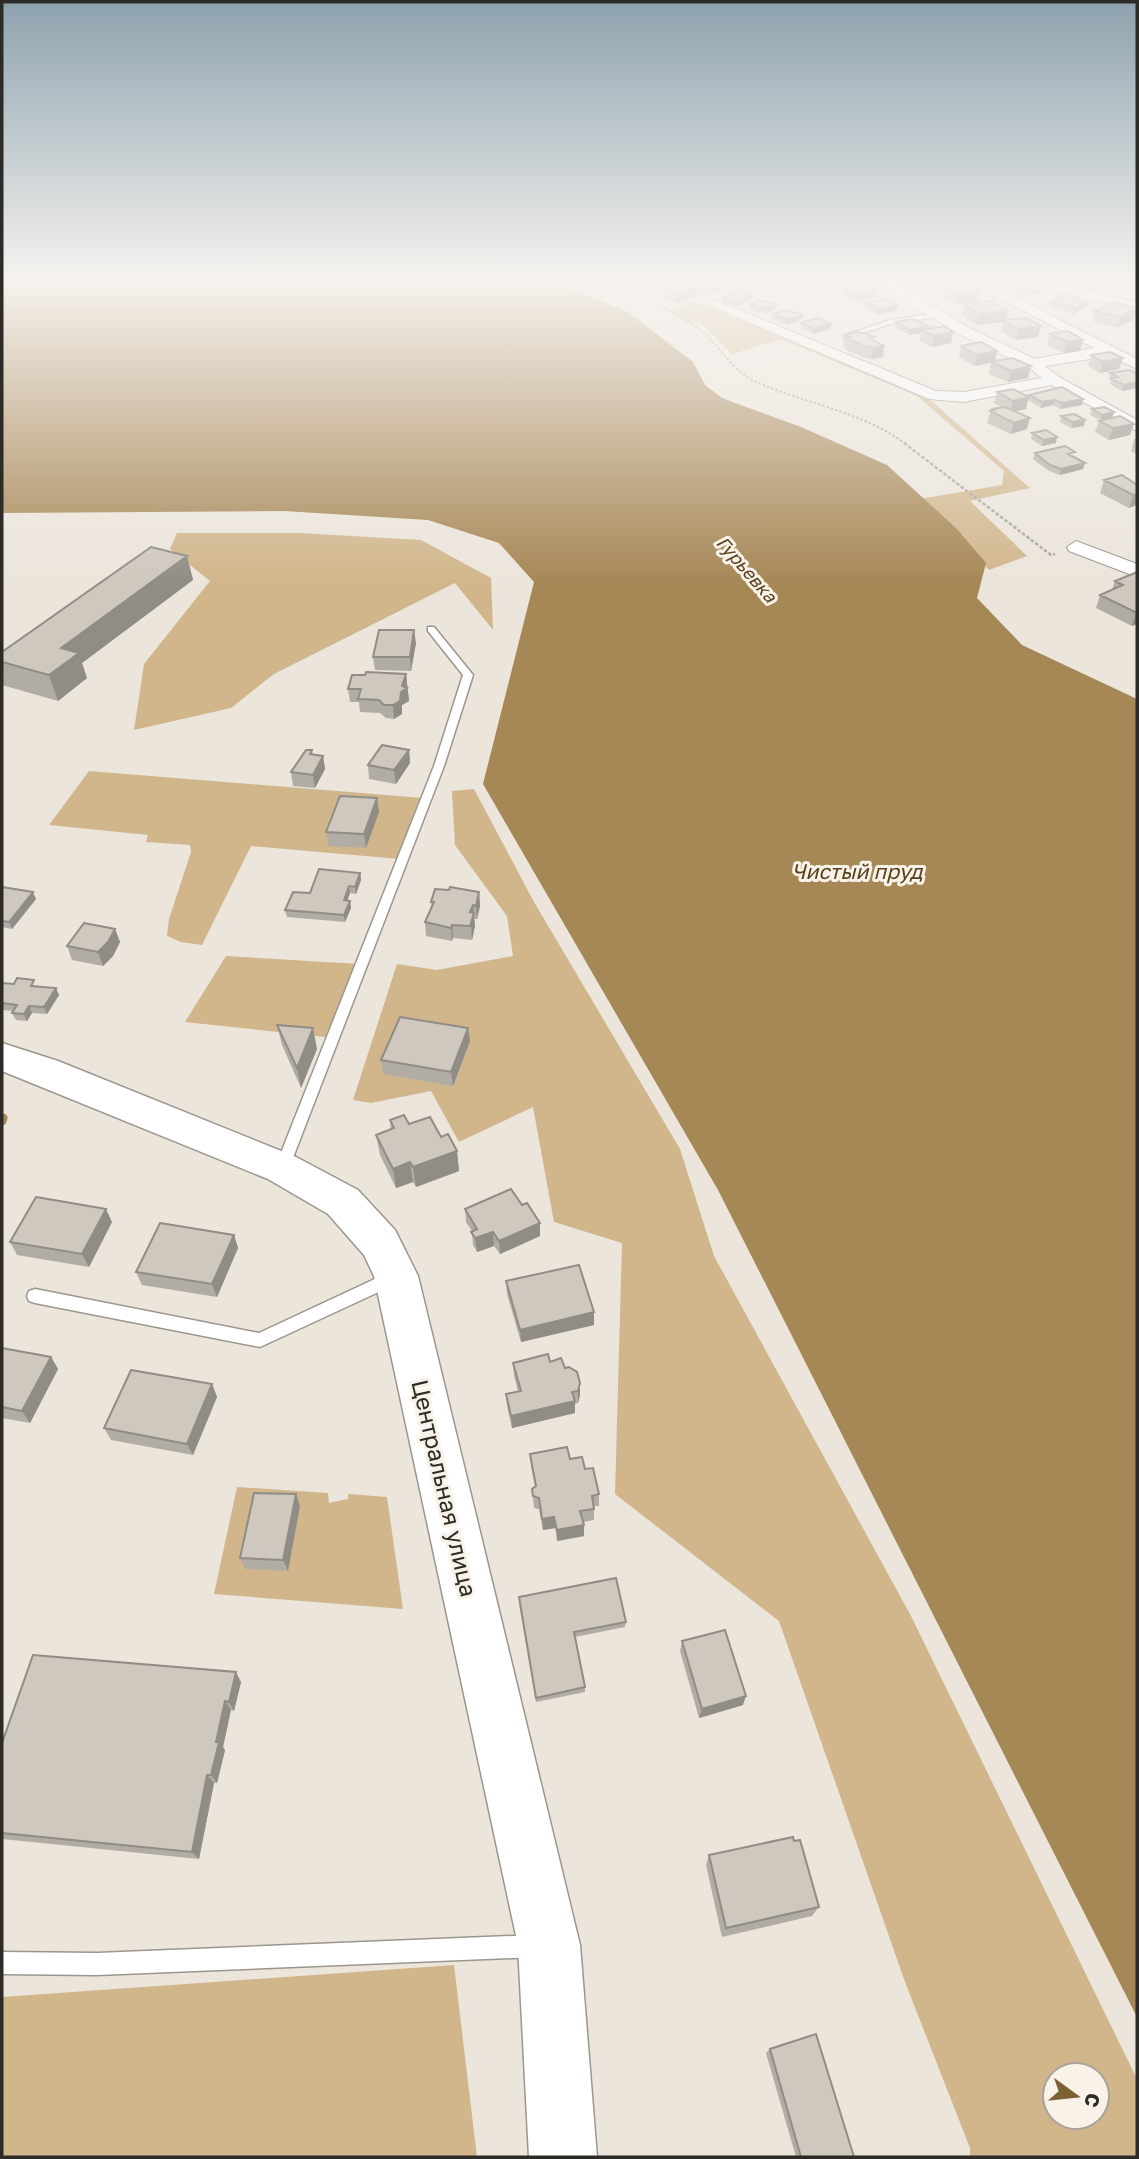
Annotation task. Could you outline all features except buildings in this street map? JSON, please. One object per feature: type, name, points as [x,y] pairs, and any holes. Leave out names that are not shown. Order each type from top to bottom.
[{"type":"main road","name":"Центральная улица","points":[[2,1057],[44,1071],[282,1168],[343,1202],[380,1243],[396,1276],[549,1945],[563,2157]]},
{"type":"street","points":[[900,382],[934,396],[964,397],[1046,382]]},
{"type":"street","points":[[1058,382],[1137,426]]},
{"type":"street","points":[[1076,547],[1137,571]]},
{"type":"lane","points":[[282,1168],[439,766],[468,675],[430,629]]},
{"type":"lane","points":[[35,1296],[260,1340],[396,1276]]},
{"type":"lane","points":[[2,1963],[97,1964],[549,1945]]},
{"type":"path","points":[[757,382],[887,430],[1051,555],[1076,547]]},
{"type":"shaded area","points":[[883,382],[890,382],[927,397],[1030,488],[970,501],[1027,556],[989,570],[947,527],[914,500],[1002,485],[1004,471],[917,396]]},
{"type":"shaded area","points":[[177,533],[300,533],[421,540],[491,578],[493,630],[455,583],[274,674],[231,708],[134,730],[144,664],[210,581],[170,549]]},
{"type":"shaded area","points":[[89,771],[423,798],[399,859],[251,846],[202,945],[181,942],[167,936],[169,919],[191,852],[190,845],[146,842],[148,835],[49,825]]},
{"type":"shaded area","points":[[474,789],[534,902],[680,1149],[714,1256],[911,1616],[1137,2079],[1137,2157],[970,2157],[970,2148],[905,1982],[779,1621],[615,1494],[622,1243],[554,1222],[533,1107],[459,1142],[431,1091],[371,1103],[353,1100],[397,964],[437,970],[513,956],[507,916],[455,845],[452,791]]},
{"type":"shaded area","points":[[226,956],[360,964],[334,1038],[185,1022]]},
{"type":"shaded area","points":[[237,1487],[328,1493],[329,1503],[348,1499],[348,1494],[387,1497],[403,1609],[214,1594]]},
{"type":"shaded area","points":[[454,1965],[477,2157],[2,2157],[2,1997]]},
{"type":"water","name":"Чистый пруд","points":[[2,382],[703,382],[722,398],[801,427],[887,465],[956,528],[986,563],[977,598],[1022,645],[1137,699],[1137,2017],[718,1190],[483,784],[534,582],[499,543],[428,520],[284,511],[2,513]]},
{"type":"water label","name":"Гурьевка","points":[[747,569]]}]
